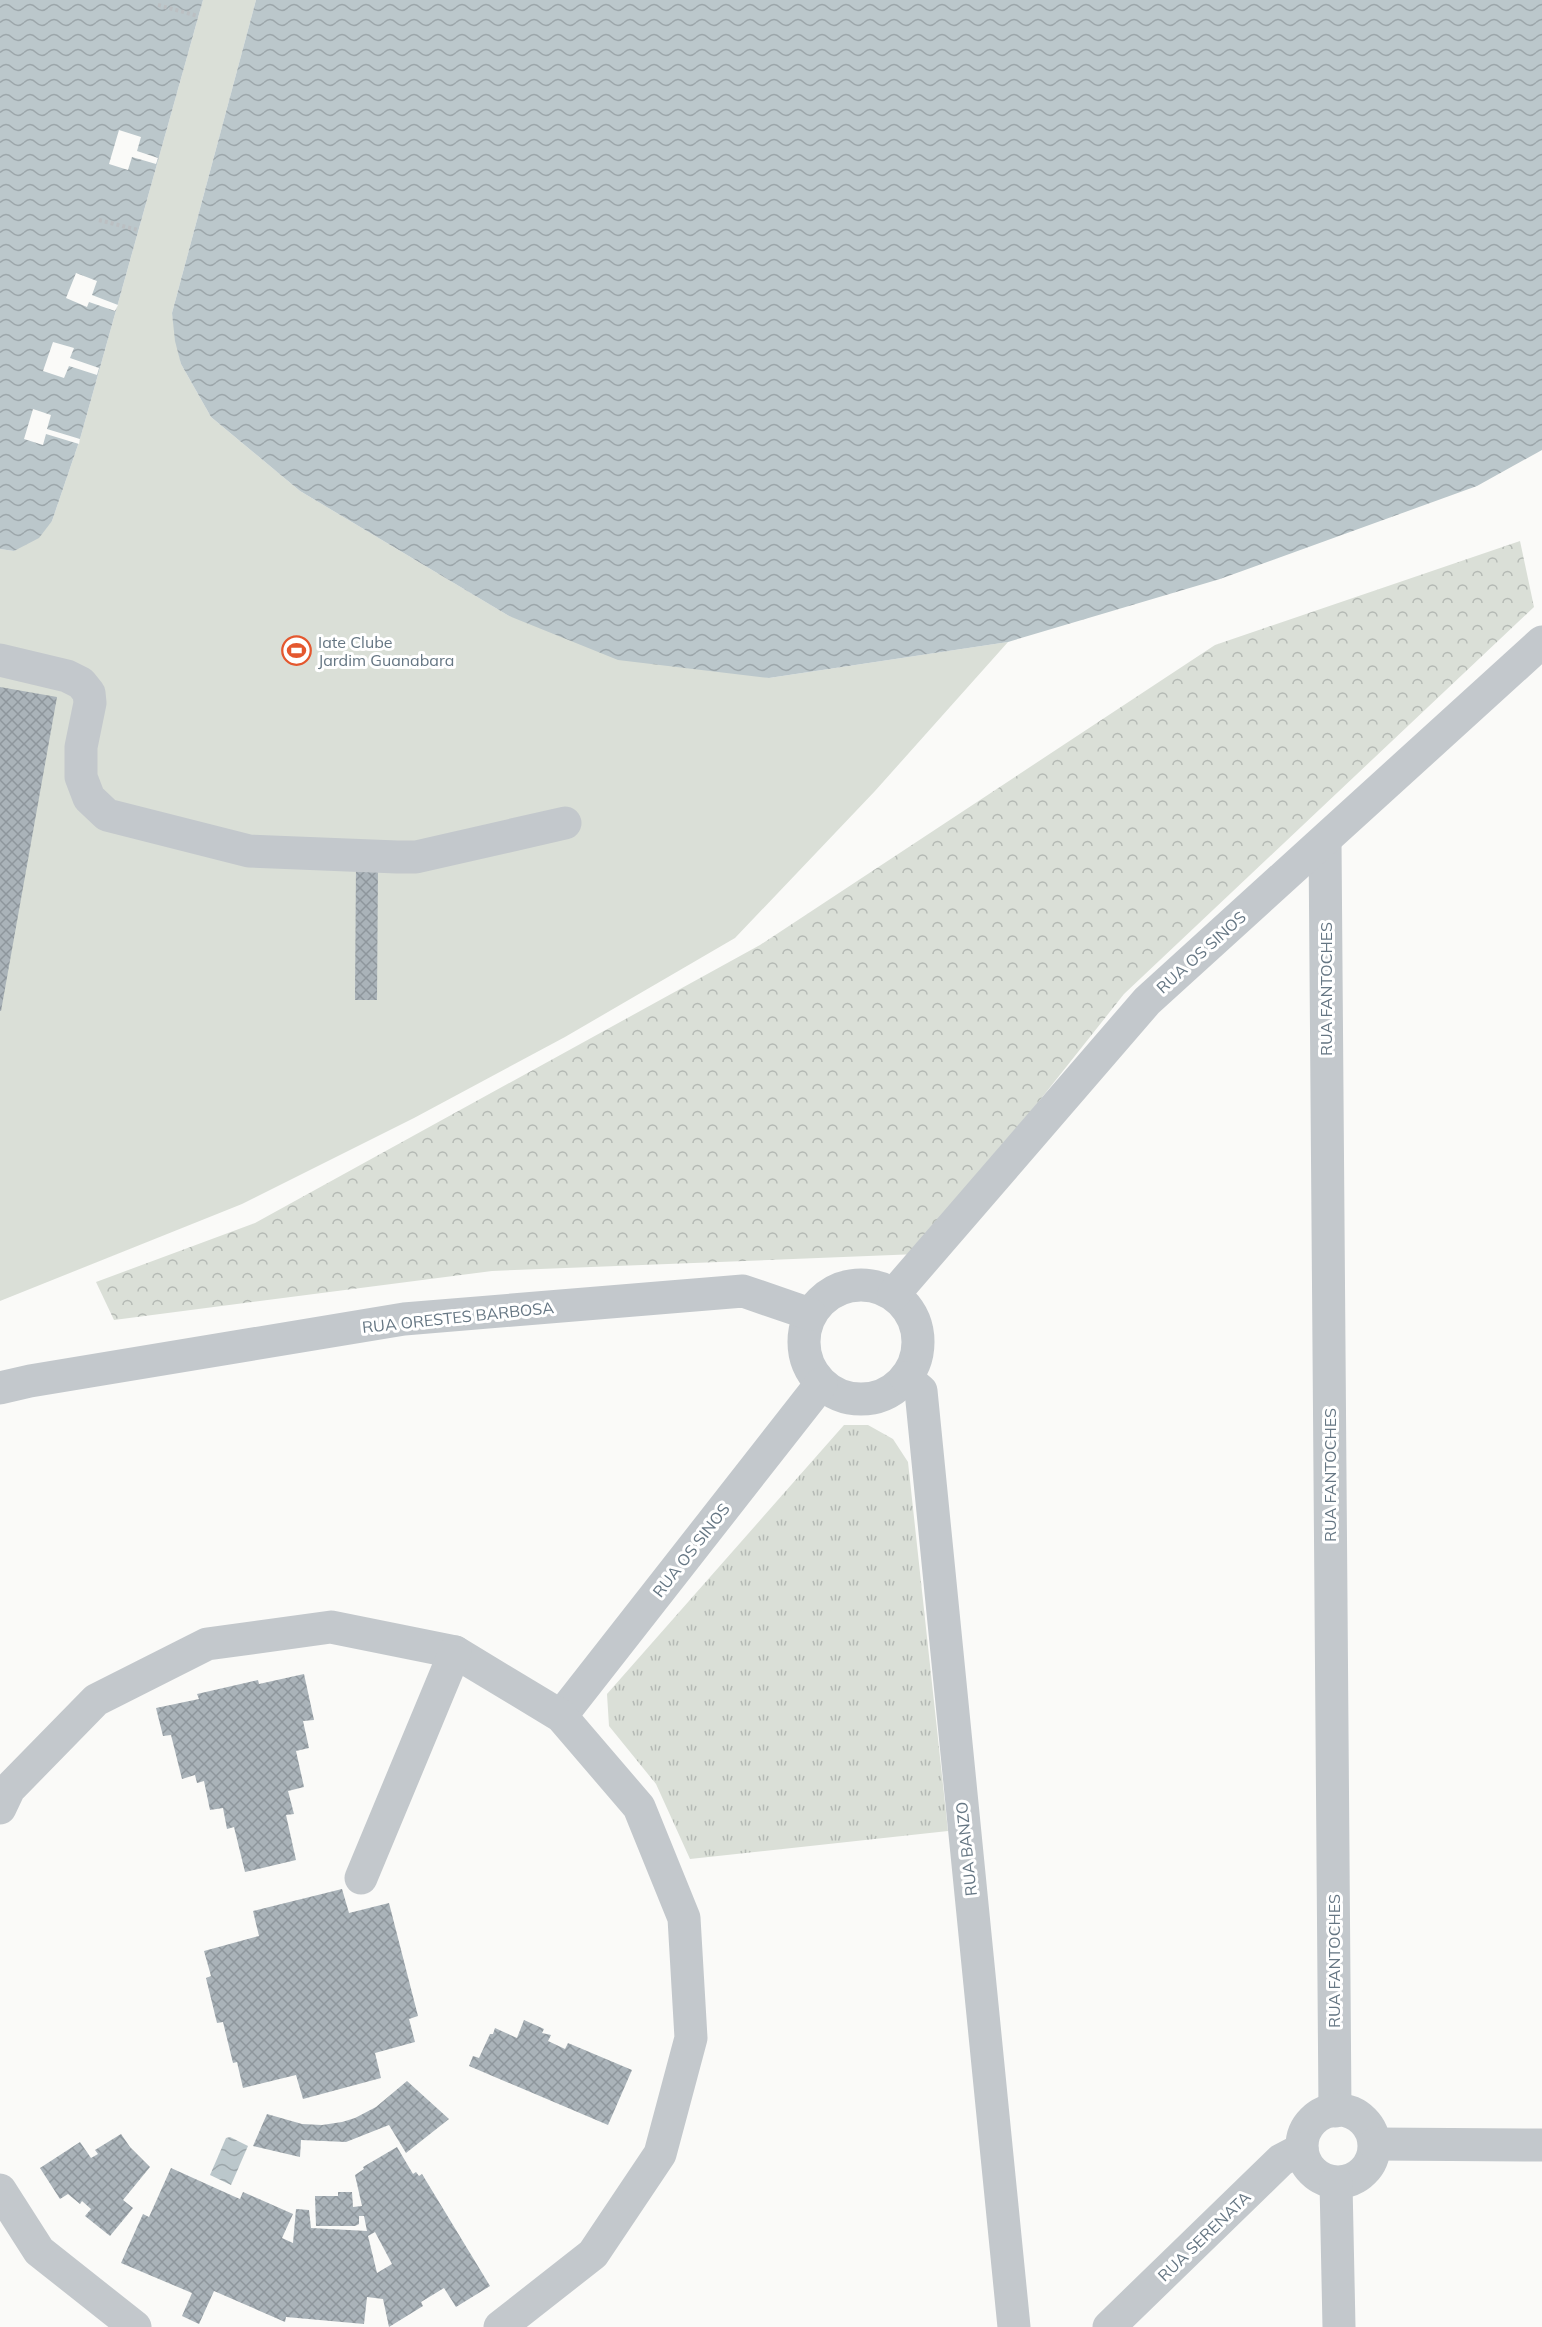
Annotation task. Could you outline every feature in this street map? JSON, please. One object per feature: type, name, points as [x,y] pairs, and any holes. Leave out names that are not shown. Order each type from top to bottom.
[{"type":"street","name":"RUA OS SINOS","points":[[894,1294],[1147,1001],[1542,642]]},
{"type":"street","points":[[0,660],[67,676],[81,683],[89,693],[90,703],[81,747],[81,777],[89,798],[107,815],[249,851],[397,857],[416,856],[565,823]]},
{"type":"street","name":"RUA FANTOCHES","points":[[1324,840],[1335,2110]]},
{"type":"street","points":[[857,1284],[876,1286],[894,1294],[907,1308],[916,1325],[919,1344],[915,1362],[906,1378],[892,1391],[874,1398],[855,1400],[837,1394],[821,1384],[810,1369],[803,1352],[804,1332],[810,1314],[822,1299],[838,1288],[857,1284]]},
{"type":"street","name":"RUA ORESTES BARBOSA","points":[[0,1388],[53,1377],[404,1319],[743,1291],[810,1314]]},
{"type":"street","name":"RUA BANZO","points":[[906,1378],[921,1391],[1014,2327]]},
{"type":"street","name":"RUA OS SINOS","points":[[561,1716],[821,1384]]},
{"type":"street","points":[[0,1808],[9,1789],[96,1700],[207,1644],[331,1628],[455,1652],[561,1716],[639,1807],[662,1862],[684,1918],[691,2038],[660,2154],[593,2254],[500,2327]]},
{"type":"street","points":[[361,1878],[455,1652]]},
{"type":"street","points":[[1335,2110],[1346,2111],[1364,2121],[1375,2144],[1367,2169],[1353,2180],[1336,2183],[1313,2174],[1302,2149],[1303,2135],[1310,2123],[1322,2114],[1335,2110]]},
{"type":"street","points":[[1375,2144],[1542,2145]]},
{"type":"street","name":"RUA SERENATA","points":[[1109,2327],[1281,2160],[1302,2149]]},
{"type":"street","points":[[1336,2183],[1339,2327]]},
{"type":"street","points":[[0,2190],[39,2251],[135,2327]]},
{"type":"path","points":[[158,5],[198,16]]},
{"type":"path","points":[[99,220],[138,230]]},
{"type":"green space","name":"Iate Clube Jardim Guanabara","points":[[203,0],[256,0],[172,313],[181,364],[211,417],[300,491],[509,616],[769,678],[1008,642],[875,791],[735,938],[565,1037],[414,1118],[242,1204],[0,1301],[0,549],[14,551],[52,521],[80,439]]},
{"type":"green space","points":[[1520,541],[1534,607],[1124,994],[918,1254],[492,1271],[114,1320],[96,1282],[255,1223],[760,945],[1215,645]]},
{"type":"green space","points":[[844,1425],[868,1425],[893,1439],[908,1462],[948,1831],[690,1859],[656,1784],[609,1726],[607,1694]]},
{"type":"water","points":[[0,0],[203,0],[80,439],[52,521],[39,538],[14,551],[0,549]]},
{"type":"water","points":[[256,0],[1542,0],[1542,450],[1477,486],[1220,579],[1008,642],[769,678],[618,660],[509,616],[300,491],[211,417],[181,364],[175,341],[172,313]]},
{"type":"water","points":[[230,2137],[248,2146],[231,2185],[210,2175],[226,2138]]},
{"type":"pier","points":[[119,130],[141,137],[137,151],[158,158],[156,164],[132,157],[128,170],[109,164]]},
{"type":"pier","points":[[76,273],[97,281],[92,295],[118,305],[115,311],[89,302],[87,307],[66,298]]},
{"type":"pier","points":[[53,342],[74,348],[70,358],[99,368],[97,375],[69,366],[64,378],[43,371]]},
{"type":"pier","points":[[33,409],[51,415],[47,429],[80,439],[79,444],[46,434],[43,445],[24,439]]},
{"type":"building","points":[[0,687],[57,697],[1,1011],[0,1011]]},
{"type":"building","points":[[356,864],[378,865],[377,1000],[355,1000]]},
{"type":"building","points":[[304,1674],[314,1720],[303,1721],[309,1748],[296,1751],[304,1787],[288,1791],[294,1814],[286,1815],[296,1860],[245,1872],[234,1827],[227,1829],[223,1808],[210,1810],[204,1781],[197,1783],[195,1775],[182,1779],[171,1735],[163,1736],[156,1708],[199,1699],[197,1694],[258,1680],[259,1684]]},
{"type":"building","points":[[342,1889],[349,1913],[389,1903],[418,2016],[409,2019],[415,2042],[375,2053],[381,2078],[303,2099],[296,2075],[243,2088],[237,2062],[233,2063],[223,2022],[217,2023],[206,1978],[211,1976],[204,1951],[259,1936],[253,1911]]},
{"type":"building","points":[[524,2020],[544,2029],[542,2033],[551,2035],[548,2041],[565,2049],[568,2043],[632,2070],[608,2125],[469,2066],[473,2056],[479,2058],[495,2028],[517,2038]]},
{"type":"building","points":[[407,2081],[449,2119],[406,2153],[389,2125],[346,2142],[301,2140],[300,2157],[253,2146],[267,2114],[302,2124],[322,2125],[342,2122],[376,2107]]},
{"type":"building","points":[[121,2134],[130,2147],[150,2167],[123,2200],[133,2208],[110,2236],[85,2216],[91,2209],[82,2201],[80,2204],[68,2194],[60,2199],[40,2168],[80,2142],[91,2158],[98,2154],[95,2150]]},
{"type":"building","points":[[397,2147],[413,2174],[416,2172],[419,2176],[422,2174],[490,2286],[456,2307],[444,2288],[421,2302],[423,2306],[389,2327],[383,2299],[367,2297],[364,2324],[286,2317],[285,2322],[214,2291],[199,2324],[182,2316],[192,2293],[121,2263],[143,2214],[149,2217],[171,2168],[240,2199],[243,2192],[293,2214],[282,2238],[293,2243],[296,2209],[309,2210],[311,2228],[367,2231],[364,2216],[359,2216],[359,2224],[355,2226],[316,2226],[315,2196],[338,2196],[338,2192],[352,2192],[353,2207],[362,2206],[355,2175],[364,2169],[363,2167]],"holes":[[[375,2232],[392,2264],[377,2273],[368,2236]]]},
{"type":"place","name":"Iate Clube Jardim Guanabara","points":[[297,651]]}]
